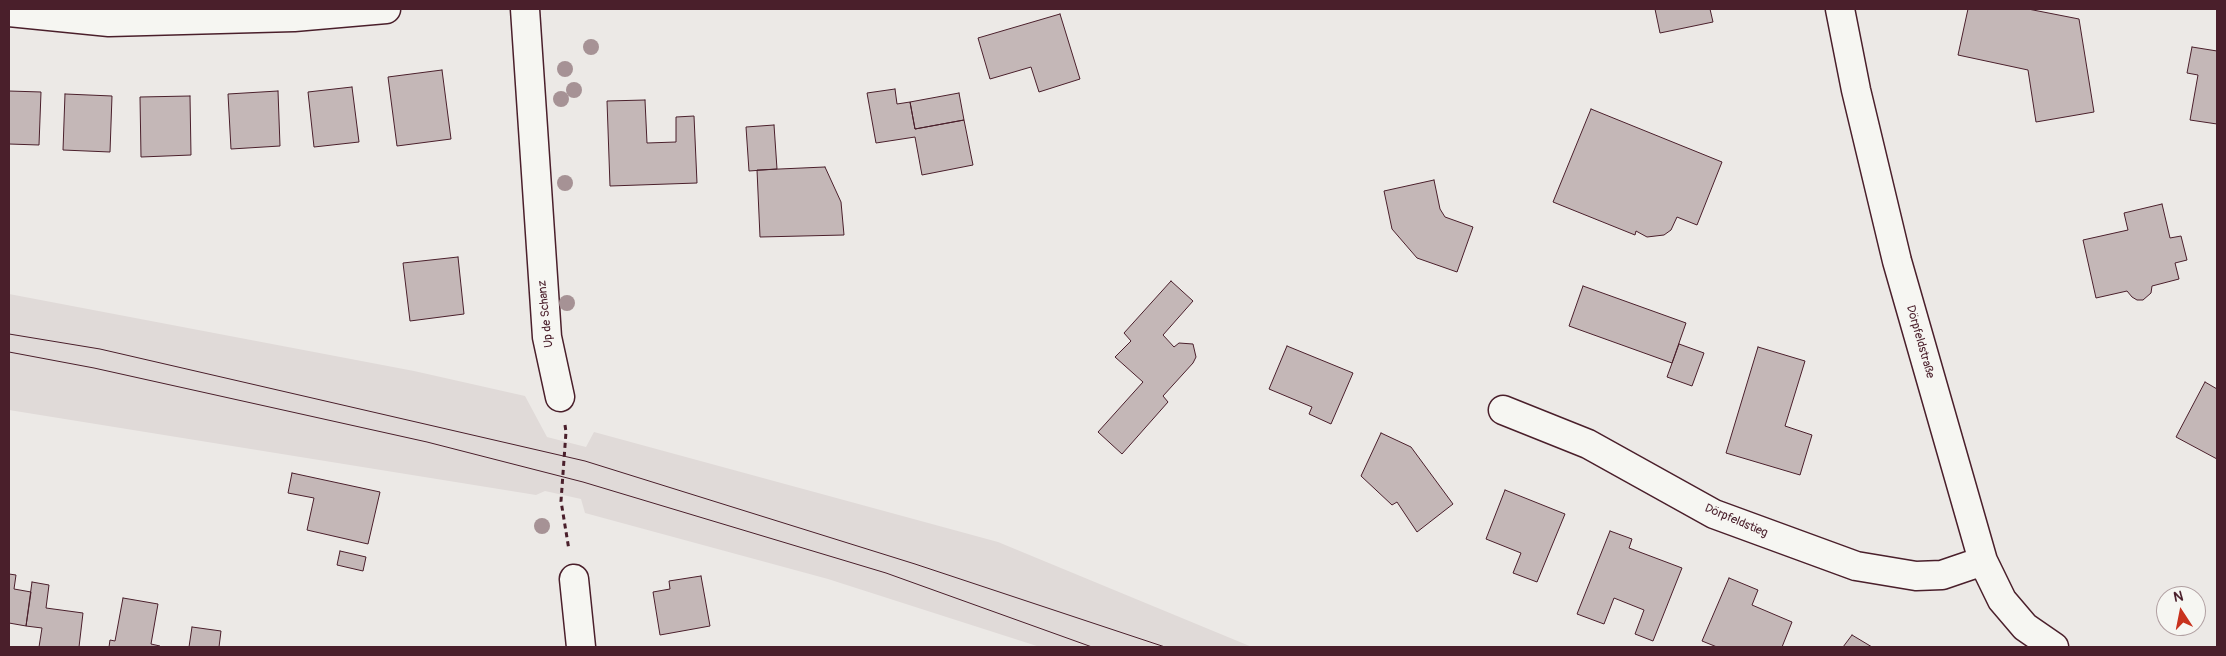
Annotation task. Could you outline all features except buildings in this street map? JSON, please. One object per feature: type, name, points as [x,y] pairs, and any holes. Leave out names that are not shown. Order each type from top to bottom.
[{"type":"street","points":[[9,12],[109,22],[294,17],[386,9]]},
{"type":"street","name":"Up de Schanz","points":[[525,9],[547,337],[560,398]]},
{"type":"street","name":"Dörpfeldstraße","points":[[1840,9],[1856,90],[1897,261],[1983,561],[2002,600],[2025,627],[2054,647]]},
{"type":"street","name":"Dörpfeldstieg","points":[[1503,410],[1588,444],[1714,514],[1856,566],[1925,576],[1942,575],[1983,561]]},
{"type":"street","points":[[574,579],[581,647]]},
{"type":"path","points":[[560,398],[566,432],[561,501],[574,579]]},
{"type":"shaded area","points":[[9,294],[414,371],[525,396],[547,437],[586,447],[594,432],[998,542],[1252,647],[1040,647],[828,579],[585,513],[581,499],[545,491],[536,495],[9,410]]},
{"type":"tram line","points":[[9,334],[100,349],[585,461],[915,564],[1165,647]]},
{"type":"tram line","points":[[9,352],[94,368],[427,442],[583,482],[886,573],[1092,647]]}]
